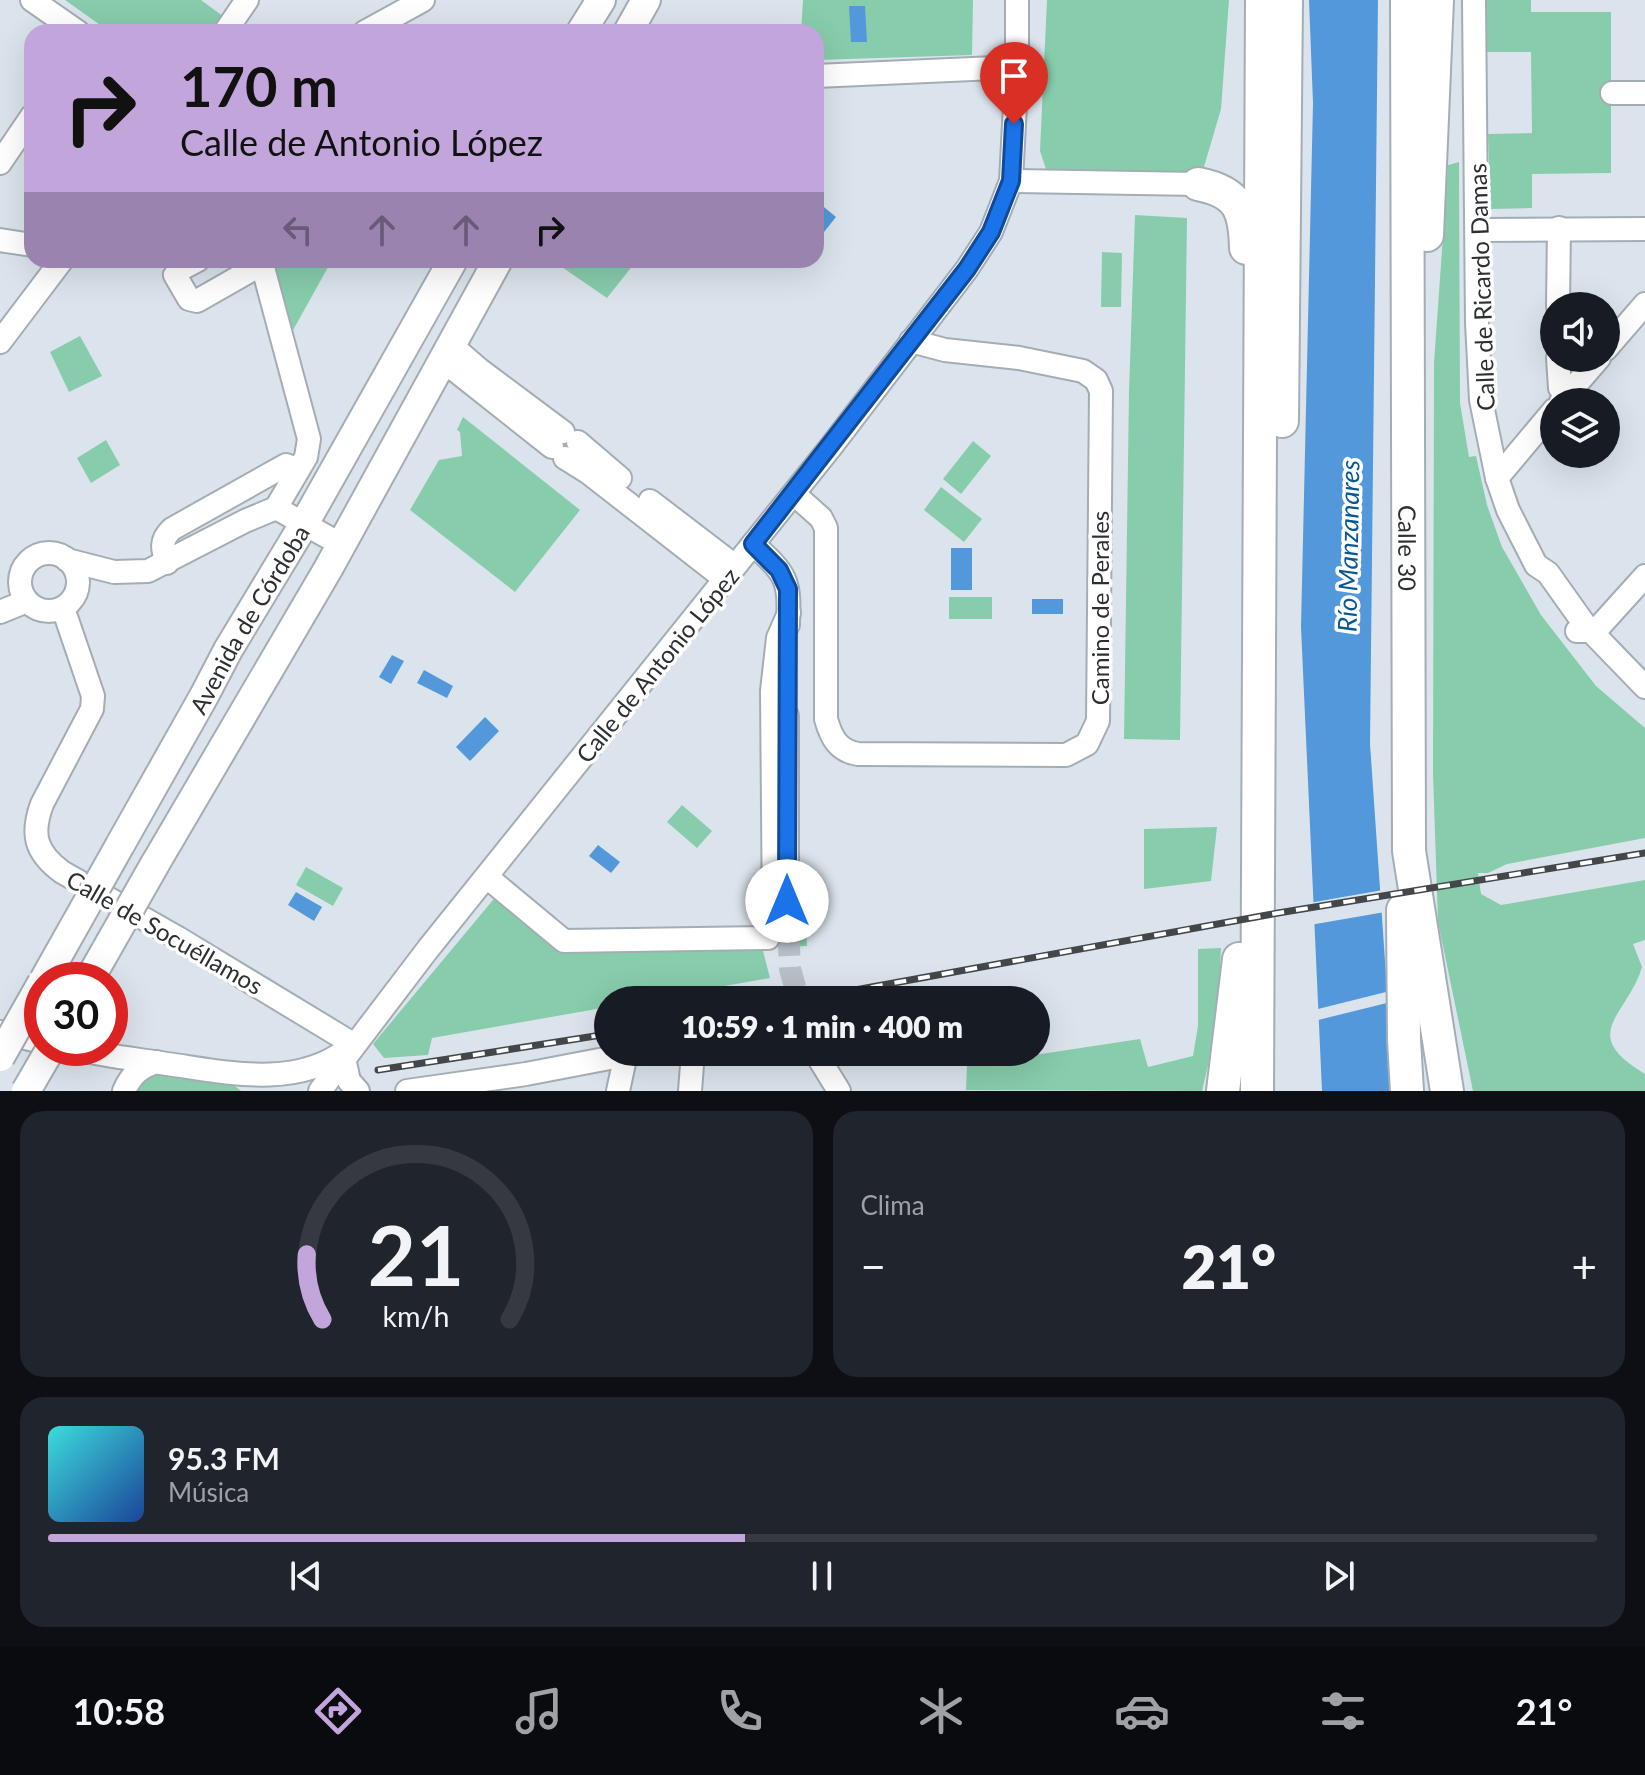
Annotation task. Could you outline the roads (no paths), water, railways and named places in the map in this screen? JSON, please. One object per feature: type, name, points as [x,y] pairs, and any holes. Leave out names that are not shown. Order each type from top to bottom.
[{"type":"highway","points":[[1257,1091],[1262,0]]},
{"type":"highway","points":[[1257,986],[1269,958],[1285,286],[1286,0]]},
{"type":"highway","name":"Calle 30","points":[[1407,0],[1409,851],[1447,1091]]},
{"type":"highway","points":[[1407,433],[1420,361],[1437,0]]},
{"type":"highway","points":[[1198,184],[1227,192],[1238,204],[1245,226],[1247,317],[1260,435]]},
{"type":"highway","points":[[1407,1091],[1402,940],[1404,876],[1409,851]]},
{"type":"highway","points":[[1223,1091],[1245,901],[1259,876]]},
{"type":"main road","points":[[586,24],[601,0]]},
{"type":"main road","points":[[632,24],[646,0]]},
{"type":"main road","name":"Avenida de Córdoba","points":[[54,962],[228,650],[304,524],[448,268]]},
{"type":"main road","name":"Avenida de Córdoba","points":[[99,962],[242,712],[269,673],[493,268]]},
{"type":"main road","name":"Avenida de Córdoba","points":[[0,1057],[24,1015]]},
{"type":"main road","points":[[26,1091],[41,1066]]},
{"type":"street","points":[[32,0],[66,24]]},
{"type":"street","points":[[380,24],[423,0]]},
{"type":"street","name":"Calle de Antonio López","points":[[320,1091],[794,494],[967,269],[991,232],[1011,181],[1017,0]]},
{"type":"street","name":"Calle de Ricardo Damas","points":[[1474,0],[1477,323],[1481,400],[1497,478],[1508,510],[1536,565],[1538,580],[1583,631],[1645,687]]},
{"type":"street","points":[[229,24],[239,3]]},
{"type":"street","points":[[824,76],[1017,67]]},
{"type":"street","points":[[1612,93],[1645,93]]},
{"type":"street","points":[[0,163],[24,128]]},
{"type":"street","points":[[1011,181],[1198,184]]},
{"type":"street","points":[[1558,292],[1559,228]]},
{"type":"street","points":[[1478,230],[1645,229]]},
{"type":"street","points":[[0,240],[24,244]]},
{"type":"street","points":[[0,342],[56,268]]},
{"type":"street","points":[[183,268],[175,275],[189,299],[197,301],[254,268]]},
{"type":"street","points":[[67,560],[76,573],[78,588],[75,596],[63,608],[44,611],[27,601],[20,587],[22,571],[27,563],[45,553],[114,572],[148,571],[276,508],[309,450],[309,439],[263,268]]},
{"type":"street","points":[[1620,333],[1645,304]]},
{"type":"street","name":"Camino de Perales","points":[[794,494],[821,518],[826,528],[826,719],[830,735],[841,747],[858,754],[1066,755],[1087,744],[1098,721],[1101,391],[1096,380],[1083,371],[1019,358],[945,350],[911,341]]},
{"type":"street","points":[[445,354],[456,371],[564,445],[598,462],[730,572]]},
{"type":"street","points":[[1573,388],[1587,372]]},
{"type":"street","points":[[1497,478],[1540,427]]},
{"type":"street","points":[[167,563],[162,545],[172,529],[286,465],[298,470]]},
{"type":"street","points":[[276,508],[340,544]]},
{"type":"street","points":[[753,544],[785,577],[788,589],[787,901]]},
{"type":"street","points":[[0,579],[22,571]]},
{"type":"street","points":[[78,588],[114,572]]},
{"type":"street","points":[[1583,631],[1612,615],[1645,576]]},
{"type":"street","points":[[0,612],[27,601]]},
{"type":"street","name":"Calle de Socuéllamos","points":[[63,608],[93,696],[88,721],[42,804],[37,819],[35,838],[42,852],[62,872],[178,938],[349,1051]]},
{"type":"street","points":[[487,877],[564,941],[762,939],[771,934],[774,925],[772,691],[778,638],[789,613]]},
{"type":"street","name":"Calle de Ricardo Damas","points":[[1583,631],[1603,664],[1645,703]]},
{"type":"street","points":[[0,1032],[24,1038]]},
{"type":"street","points":[[128,1058],[232,1073],[284,1073],[330,1061],[349,1051],[349,1081],[358,1091]]},
{"type":"street","points":[[124,1091],[133,1074],[141,1067],[156,1062]]},
{"type":"street","points":[[407,1091],[524,1082],[594,1064]]},
{"type":"street","points":[[618,1091],[623,1066]]},
{"type":"street","points":[[690,1091],[692,1066]]},
{"type":"street","points":[[818,1066],[824,1091]]},
{"type":"street","points":[[824,1066],[839,1091]]},
{"type":"street","points":[[232,1073],[245,1078],[258,1091]]},
{"type":"street","points":[[284,1073],[312,1091]]},
{"type":"water","name":"Río Manzanares","points":[[1309,0],[1378,0],[1370,744],[1394,1091],[1322,1091],[1301,627],[1313,103]]},
{"type":"water","points":[[849,6],[865,6],[867,42],[851,42]]},
{"type":"water","points":[[824,207],[836,217],[824,232]]},
{"type":"water","points":[[951,548],[972,548],[972,590],[951,590]]},
{"type":"water","points":[[1032,599],[1063,599],[1063,614],[1032,614]]},
{"type":"water","points":[[392,655],[404,661],[391,684],[379,677]]},
{"type":"water","points":[[424,670],[453,686],[447,698],[417,683]]},
{"type":"water","points":[[485,717],[499,731],[470,761],[456,747]]},
{"type":"water","points":[[598,845],[620,862],[611,873],[589,856]]},
{"type":"water","points":[[296,892],[322,907],[314,921],[288,905]]},
{"type":"tunnel","points":[[787,901],[790,969],[795,986]]},
{"type":"railway","points":[[877,986],[1278,913],[1645,853]]},
{"type":"railway","points":[[378,1070],[594,1036]]}]
